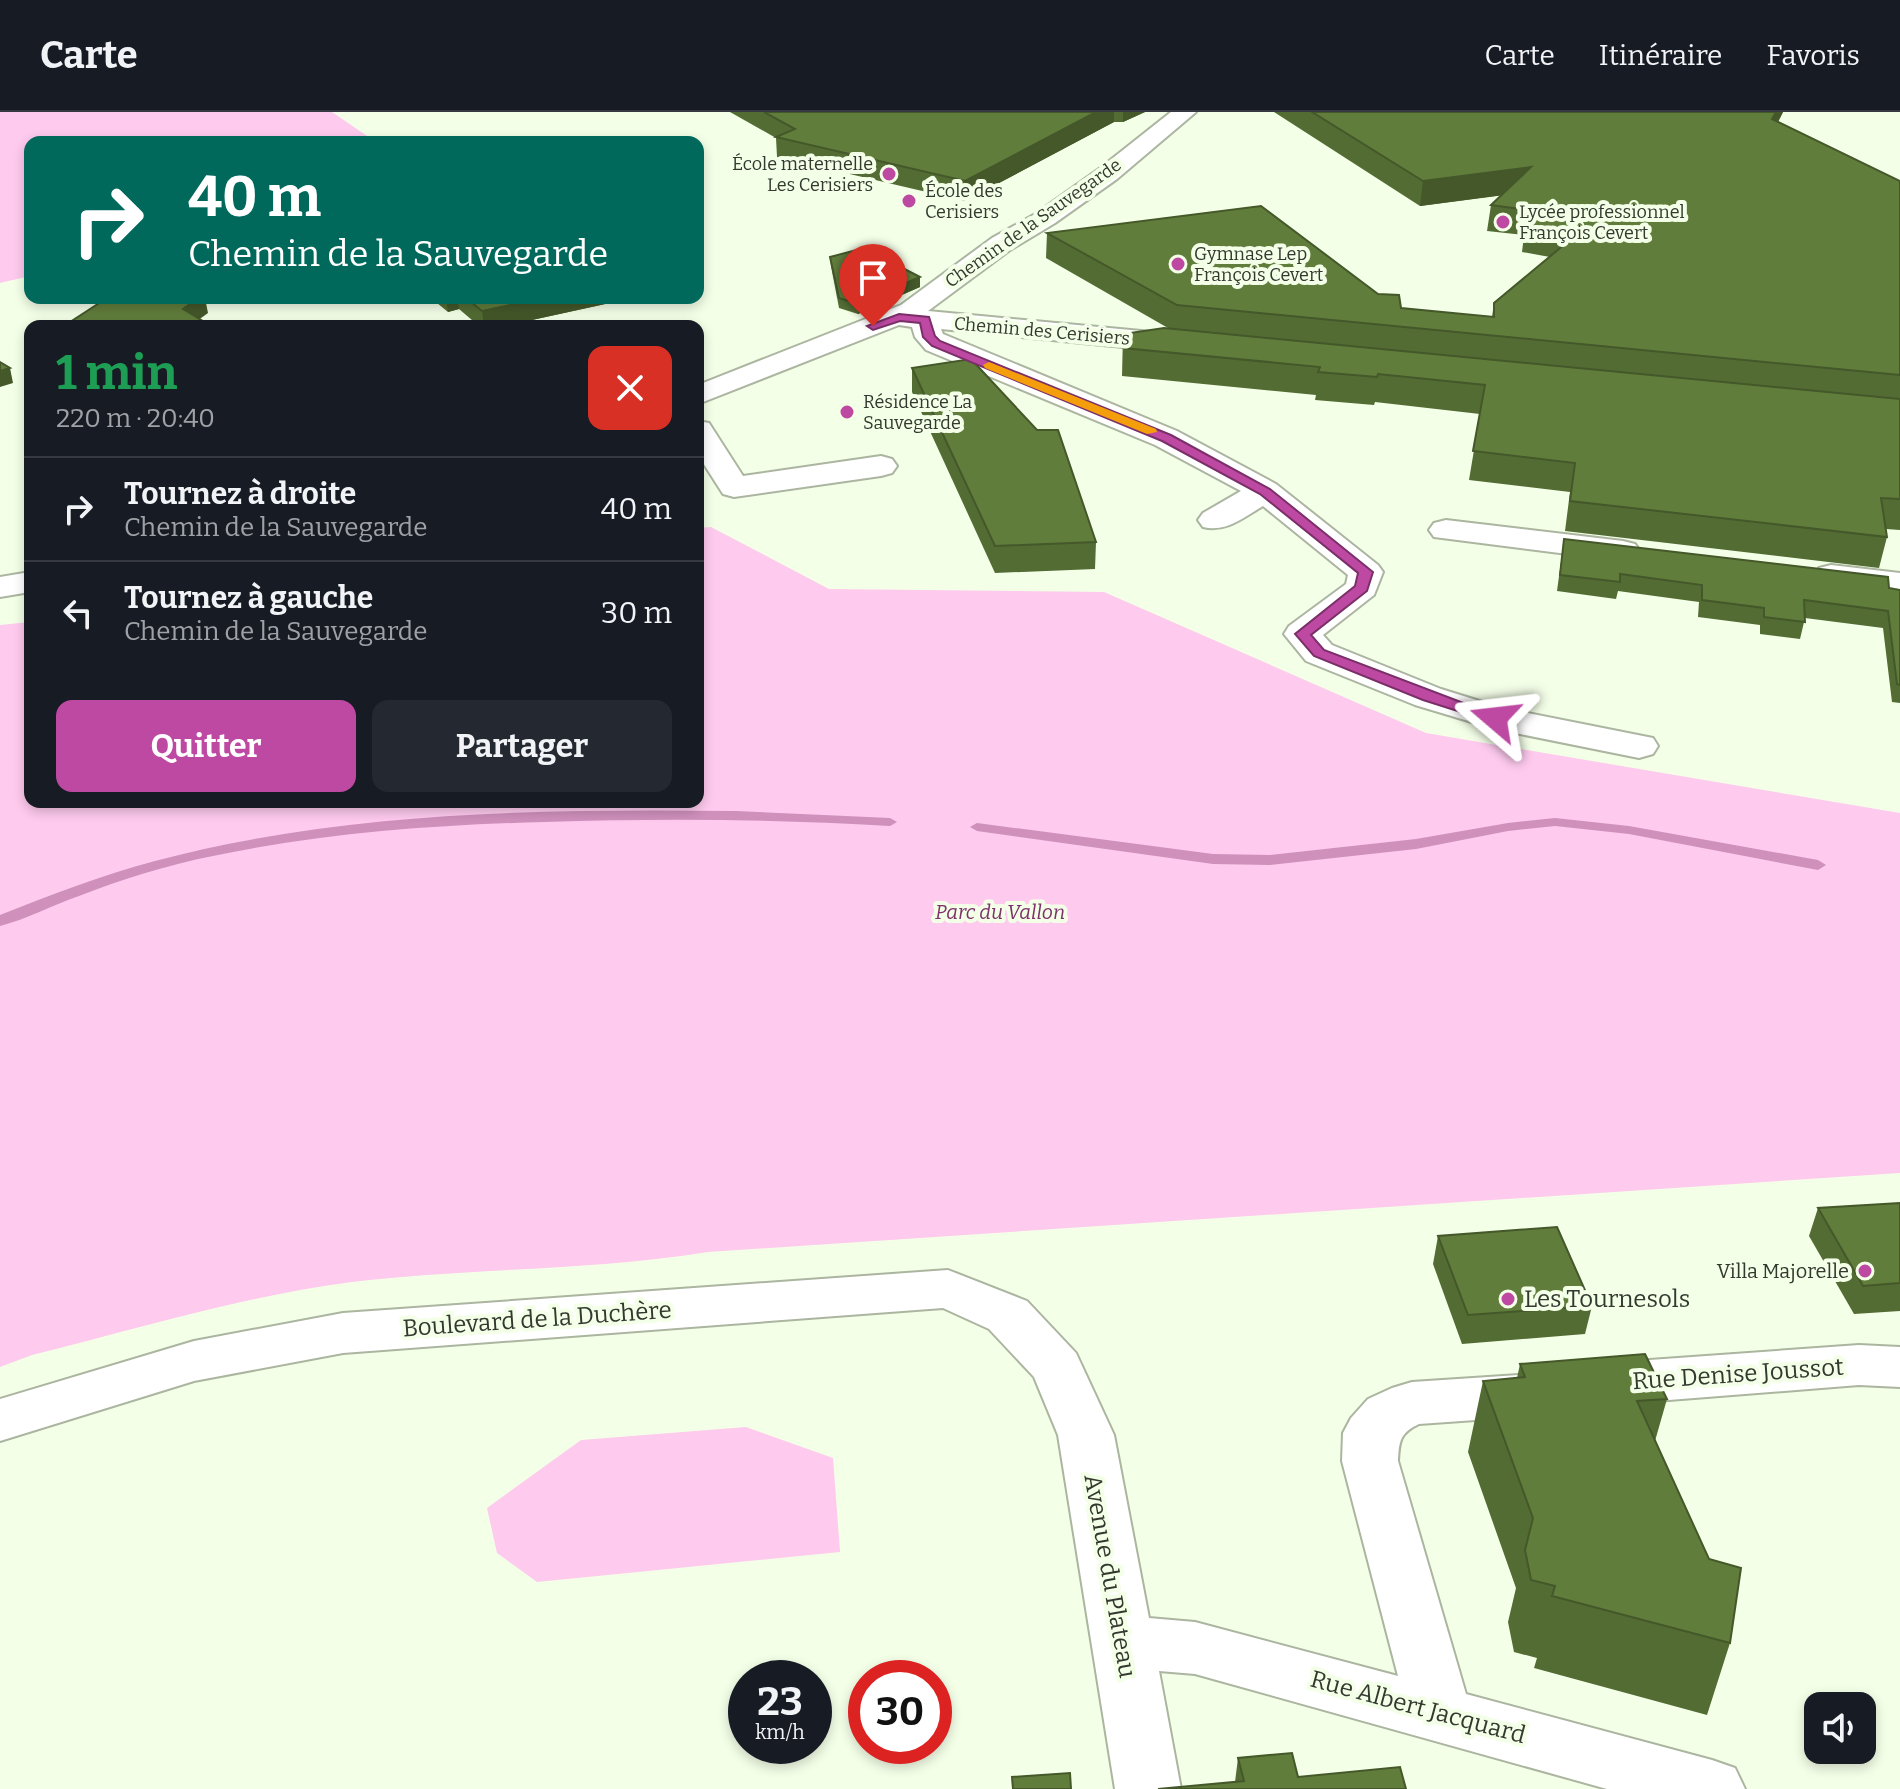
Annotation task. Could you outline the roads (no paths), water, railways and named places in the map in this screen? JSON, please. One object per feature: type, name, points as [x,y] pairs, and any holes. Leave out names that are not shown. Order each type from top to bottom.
[{"type":"street","name":"Chemin de la Sauvegarde","points":[[704,393],[809,350],[912,318],[1001,244],[1046,218],[1108,174],[1185,112]]},
{"type":"street","name":"Chemin des Cerisiers","points":[[912,318],[1205,346]]},
{"type":"street","points":[[912,318],[936,344],[1166,438],[1265,491],[1366,572],[1362,588],[1302,634],[1319,653],[1428,697],[1495,718],[1639,746]]},
{"type":"street","points":[[704,440],[734,487],[881,466]]},
{"type":"street","points":[[1215,520],[1265,491]]},
{"type":"street","points":[[1446,530],[1655,555]]},
{"type":"street","points":[[1793,570],[1900,583]]},
{"type":"street","name":"Boulevard de la Duchère","points":[[0,1420],[194,1361],[343,1333],[948,1289],[1008,1315],[1057,1367]]},
{"type":"street","name":"Rue Denise Joussot","points":[[1439,1712],[1370,1461],[1371,1433],[1388,1414],[1412,1403],[1562,1393],[1593,1385],[1859,1365],[1900,1367]]},
{"type":"street","name":"Avenue du Plateau","points":[[1057,1367],[1086,1435],[1148,1789]]},
{"type":"street","name":"Rue Albert Jacquard","points":[[1120,1642],[1195,1648],[1439,1712],[1712,1789]]},
{"type":"waterway","points":[[0,921],[99,883],[160,864],[263,842],[369,828],[475,820],[620,815],[774,816],[890,822]]},
{"type":"waterway","points":[[977,827],[1213,859],[1270,860],[1416,844],[1508,827],[1555,822],[1629,830],[1818,865]]},
{"type":"place","name":"École maternelle Les Cerisiers","points":[[889,174]]},
{"type":"place","name":"École des Cerisiers","points":[[909,201]]},
{"type":"place","name":"Lycée professionnel François Cevert","points":[[1503,222]]},
{"type":"place","name":"Gymnase Lep François Cevert","points":[[1178,264]]},
{"type":"place","name":"Résidence La Sauvegarde","points":[[847,412]]},
{"type":"place","name":"Villa Majorelle","points":[[1865,1271]]},
{"type":"place","name":"Les Tournesols","points":[[1508,1299]]},
{"type":"park label","name":"Parc du Vallon","points":[[1000,912]]}]
